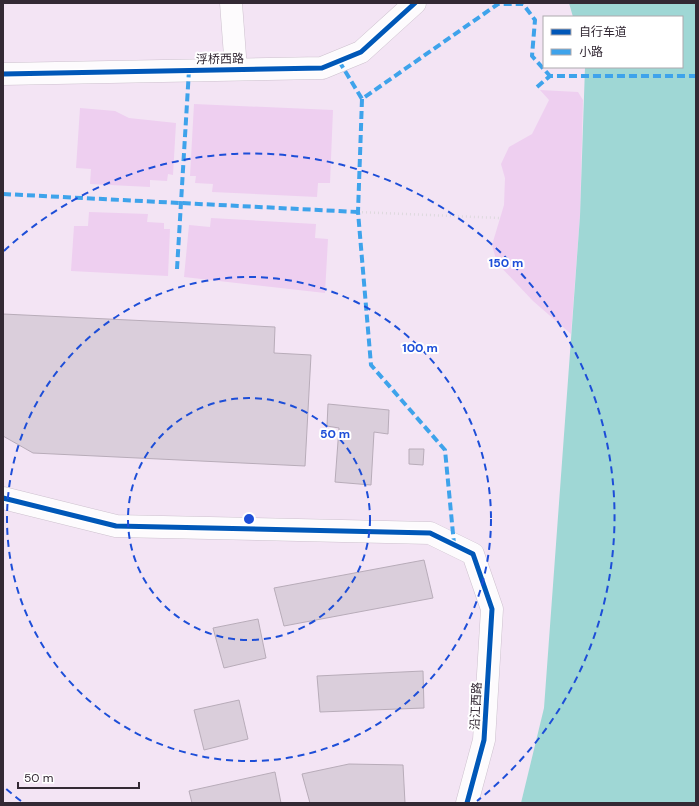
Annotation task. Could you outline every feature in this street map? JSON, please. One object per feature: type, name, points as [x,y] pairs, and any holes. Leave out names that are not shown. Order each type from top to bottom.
[{"type":"street","points":[[231,3],[236,69]]},
{"type":"street","name":"浮桥西路","points":[[3,74],[322,68],[361,52],[415,3]]},
{"type":"street","name":"沿江西路","points":[[3,498],[116,526],[430,533],[473,554],[492,609],[484,740],[467,803]]},
{"type":"path","points":[[358,212],[500,218]]},
{"type":"shaded area","points":[[569,3],[696,3],[696,803],[521,803],[544,708],[580,216],[585,68],[683,68],[683,16],[573,16]]},
{"type":"shaded area","points":[[540,90],[578,92],[583,100],[580,216],[571,334],[533,301],[497,263],[492,245],[504,205],[505,178],[501,164],[509,147],[532,134],[549,100]]},
{"type":"shaded area","points":[[194,104],[333,110],[330,183],[318,183],[317,197],[212,192],[213,184],[195,183],[196,176],[190,176]]},
{"type":"shaded area","points":[[80,108],[115,111],[129,118],[176,123],[173,175],[168,174],[167,181],[150,180],[150,187],[90,184],[91,169],[76,168]]},
{"type":"shaded area","points":[[89,212],[148,214],[147,222],[164,223],[164,229],[170,229],[168,276],[71,271],[74,226],[88,226]]},
{"type":"shaded area","points":[[211,218],[316,224],[315,238],[328,239],[325,293],[184,277],[189,225],[210,227]]},
{"type":"building","points":[[3,314],[275,327],[274,353],[311,355],[305,466],[33,453],[3,436]]},
{"type":"building","points":[[328,404],[389,410],[388,434],[374,432],[371,485],[335,482],[339,428],[327,426]]},
{"type":"building","points":[[409,449],[424,449],[423,465],[409,464]]},
{"type":"building","points":[[424,560],[433,598],[284,626],[274,588]]},
{"type":"building","points":[[258,619],[266,658],[224,668],[213,628]]},
{"type":"building","points":[[423,671],[424,708],[320,712],[317,676]]},
{"type":"building","points":[[239,700],[248,739],[204,750],[194,710]]},
{"type":"building","points":[[349,764],[403,765],[405,803],[310,803],[302,774]]},
{"type":"building","points":[[275,772],[281,803],[192,803],[189,791]]},
{"type":"marked path","points":[[339,61],[362,99],[498,4],[523,4],[535,20],[532,56],[550,76]]},
{"type":"marked path","points":[[177,269],[189,70]]},
{"type":"marked path","points":[[537,87],[550,76],[696,76]]},
{"type":"marked path","points":[[362,99],[358,212],[371,365],[445,450],[454,544]]},
{"type":"marked path","points":[[3,194],[358,212]]},
{"type":"cycle path","points":[[3,74],[322,68],[361,52],[415,3]]},
{"type":"cycle path","points":[[3,498],[116,526],[430,533],[473,554],[492,609],[484,740],[467,803]]}]
